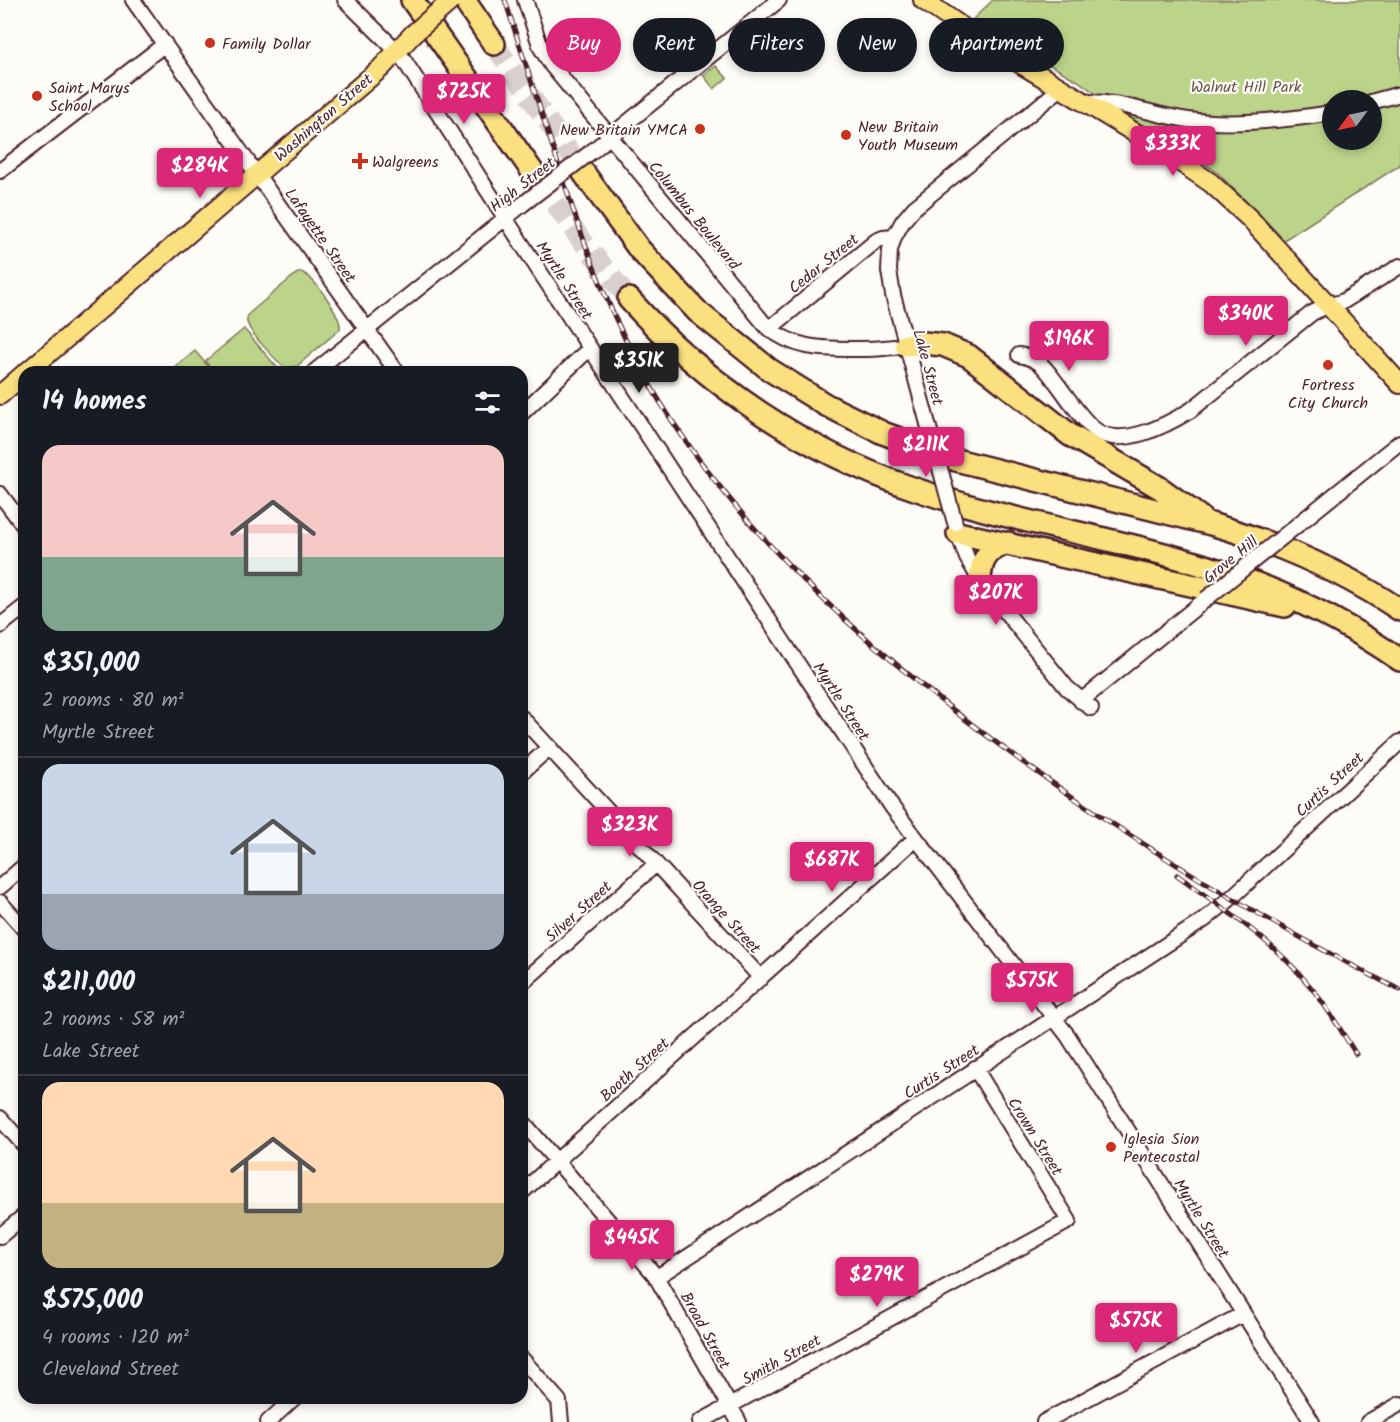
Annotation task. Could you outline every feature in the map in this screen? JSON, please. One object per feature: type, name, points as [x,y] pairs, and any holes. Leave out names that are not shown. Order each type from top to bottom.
[{"type":"highway","points":[[412,0],[537,178]]},
{"type":"highway","points":[[464,0],[494,44]]},
{"type":"highway","points":[[583,172],[639,249],[698,312],[736,345],[770,370],[826,405],[883,433],[945,457],[1211,524],[1260,540],[1361,586],[1400,610]]},
{"type":"highway","points":[[629,299],[676,348],[720,384],[785,429],[852,464],[952,501],[1218,570],[1276,591],[1336,620],[1400,660]]},
{"type":"highway","points":[[906,345],[924,343],[943,345],[969,356],[1070,435],[1160,488],[1211,524]]},
{"type":"highway","points":[[956,528],[1008,543],[1336,620]]},
{"type":"highway","points":[[980,580],[985,556],[993,549],[1008,543]]},
{"type":"main road","name":"Washington Street","points":[[33,366],[381,68],[413,34],[452,0]]},
{"type":"main road","points":[[923,0],[981,40],[1182,162],[1217,188],[1250,219],[1400,384]]},
{"type":"main road","name":"Washington Street","points":[[0,395],[18,379]]},
{"type":"street","name":"Lafayette Street","points":[[133,0],[394,366]]},
{"type":"street","name":"Myrtle Street","points":[[345,0],[397,50],[888,800],[1054,1018],[1311,1422]]},
{"type":"street","name":"Columbus Boulevard","points":[[525,0],[545,57],[769,329],[788,341],[814,349],[882,349],[906,345]]},
{"type":"street","name":"High Street","points":[[321,366],[779,0]]},
{"type":"street","points":[[0,171],[165,44]]},
{"type":"street","points":[[894,237],[914,208],[1061,88]]},
{"type":"street","points":[[1382,99],[1400,94]]},
{"type":"street","points":[[1084,102],[1118,104],[1173,118],[1208,122],[1237,122],[1322,114]]},
{"type":"street","name":"Cedar Street","points":[[769,329],[876,241],[894,237]]},
{"type":"street","name":"Lake Street","points":[[894,237],[889,255],[889,278],[956,528],[967,558],[980,580],[1064,684],[1086,704]]},
{"type":"street","points":[[1019,355],[1032,357],[1044,367],[1094,429],[1112,437],[1128,436],[1171,423],[1191,410],[1312,313],[1344,302],[1400,266]]},
{"type":"street","points":[[528,407],[590,348]]},
{"type":"street","name":"Grove Hill","points":[[1086,704],[1206,599],[1400,442]]},
{"type":"street","points":[[0,494],[18,518]]},
{"type":"street","points":[[0,626],[18,612]]},
{"type":"street","name":"Orange Street","points":[[528,723],[656,864],[765,975]]},
{"type":"street","name":"Curtis Street","points":[[657,1277],[1221,907],[1400,742]]},
{"type":"street","points":[[528,767],[550,747]]},
{"type":"street","name":"Booth Street","points":[[528,1187],[916,838]]},
{"type":"street","name":"Silver Street","points":[[528,978],[656,864]]},
{"type":"street","points":[[0,887],[18,871]]},
{"type":"street","points":[[0,902],[18,922]]},
{"type":"street","name":"Crown Street","points":[[975,1068],[1068,1221]]},
{"type":"street","points":[[0,1118],[18,1138]]},
{"type":"street","name":"Broad Street","points":[[528,1128],[657,1277],[739,1422]]},
{"type":"street","points":[[0,1236],[18,1220]]},
{"type":"street","name":"Smith Street","points":[[700,1422],[1068,1221]]},
{"type":"street","points":[[1044,1422],[1243,1314]]},
{"type":"street","points":[[528,1366],[559,1401],[561,1422]]},
{"type":"street","points":[[268,1422],[288,1404]]},
{"type":"street","points":[[1368,1422],[1400,1404]]},
{"type":"green space","name":"Walnut Hill Park","points":[[993,0],[1400,0],[1400,165],[1284,240],[1219,174],[1193,155],[1127,116],[1062,72],[1064,18],[974,18]]},
{"type":"green space","points":[[716,66],[727,78],[714,89],[703,75],[707,72],[716,72]]},
{"type":"green space","points":[[301,272],[313,281],[337,315],[340,329],[297,366],[283,366],[269,353],[249,327],[247,318],[252,311]]},
{"type":"green space","points":[[244,329],[276,366],[209,366],[205,361]]},
{"type":"green space","points":[[195,351],[208,366],[177,366]]},
{"type":"tunnel","points":[[494,44],[583,172]]},
{"type":"tunnel","points":[[537,178],[579,237],[629,299]]},
{"type":"railway","points":[[505,0],[578,225],[595,271],[625,338],[671,419],[711,475],[754,528],[852,626],[904,671],[1059,788],[1202,880],[1300,937],[1400,990]]},
{"type":"railway","points":[[1177,875],[1247,926],[1295,969],[1322,1001],[1356,1054]]},
{"type":"place","name":"Family Dollar","points":[[210,43]]},
{"type":"place","name":"Saint Marys School","points":[[37,96]]},
{"type":"place","name":"New Britain YMCA","points":[[700,129]]},
{"type":"place","name":"New Britain Youth Museum","points":[[846,135]]},
{"type":"place","name":"Walgreens","points":[[360,161]]},
{"type":"place","name":"Fortress City Church","points":[[1328,365]]},
{"type":"place","name":"Iglesia Sion Pentecostal","points":[[1111,1147]]}]
